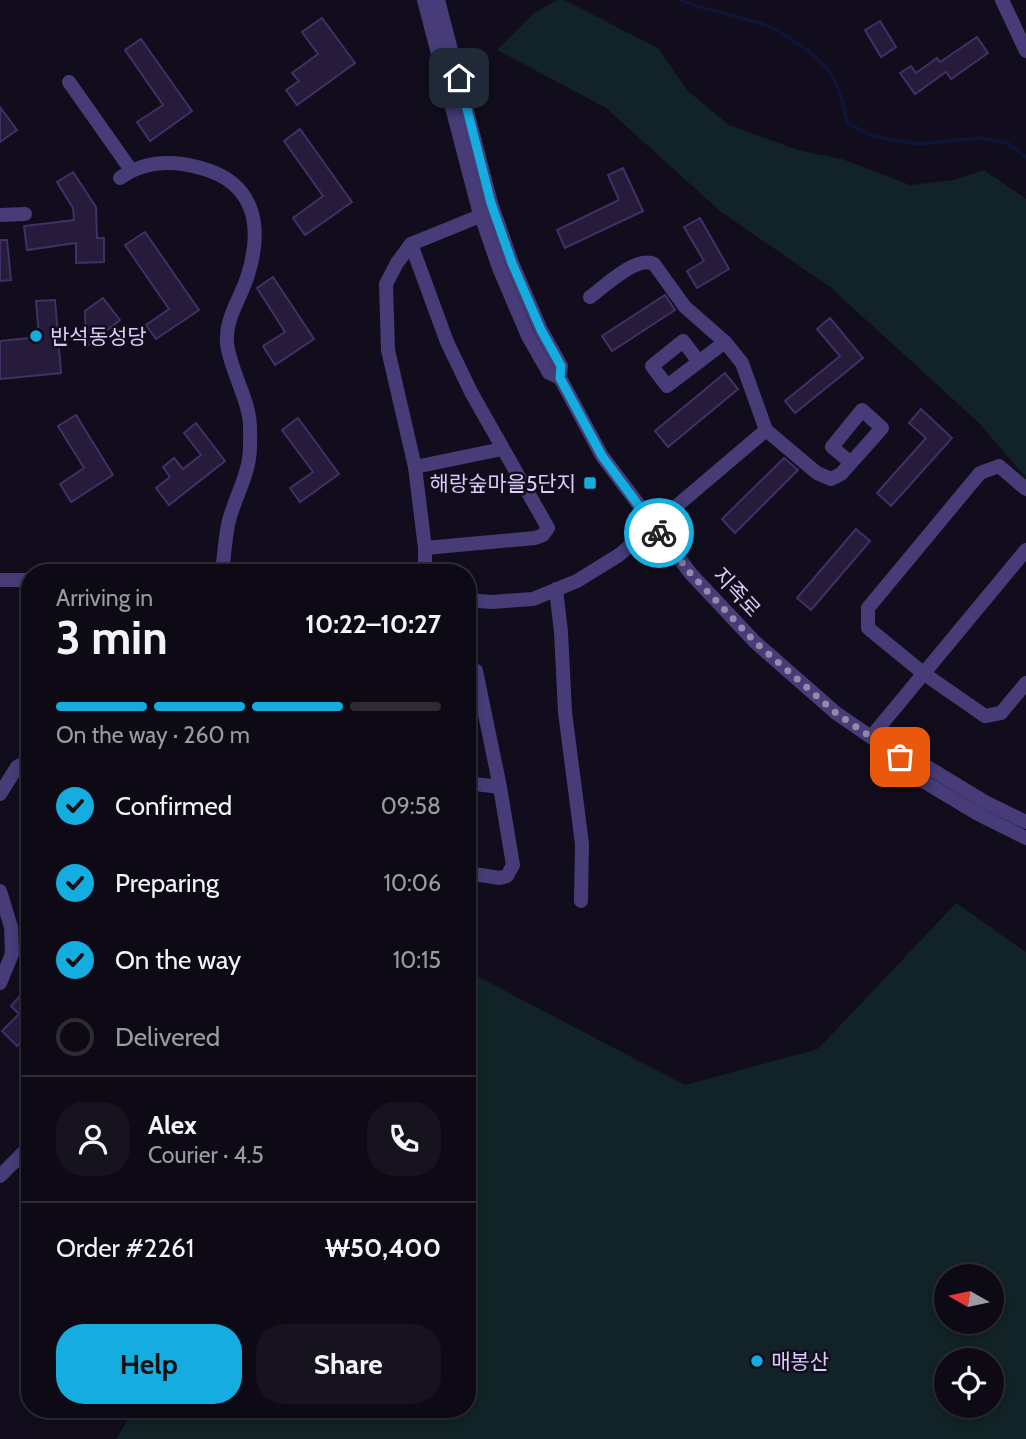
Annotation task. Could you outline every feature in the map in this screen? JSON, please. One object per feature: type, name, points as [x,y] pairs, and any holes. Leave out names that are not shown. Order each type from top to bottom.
[{"type":"street","name":"지족로","points":[[424,0],[480,216],[528,336],[549,373],[560,378]]},
{"type":"street","name":"지족로","points":[[438,0],[491,203],[512,263],[541,330],[561,366],[560,378],[602,456],[691,574],[755,642],[836,713],[900,757],[911,757],[985,802],[1026,822]]},
{"type":"street","points":[[1002,0],[1026,51]]},
{"type":"street","points":[[69,82],[126,174],[149,164],[182,162],[212,170],[236,184],[251,208],[254,232],[252,260],[246,282],[229,317],[227,344],[250,423],[249,463],[228,523],[223,564]]},
{"type":"street","points":[[0,215],[25,214]]},
{"type":"street","points":[[425,564],[415,467],[388,350],[386,284],[411,244],[480,216]]},
{"type":"street","points":[[411,244],[447,342],[502,449],[548,528],[543,535],[535,538],[425,548]]},
{"type":"street","points":[[590,297],[638,262],[647,260],[654,264],[685,307],[725,342],[742,363],[766,430],[817,473],[831,479],[841,474],[851,463]]},
{"type":"street","points":[[699,362],[725,342]]},
{"type":"street","points":[[476,601],[533,599],[578,581],[619,555],[654,527],[766,430]]},
{"type":"street","points":[[415,467],[502,449]]},
{"type":"street","points":[[1026,489],[999,467],[980,473],[868,608],[868,628],[923,673],[985,716],[1001,713],[1026,683]]},
{"type":"street","points":[[870,737],[1026,550]]},
{"type":"street","points":[[0,580],[21,580]]},
{"type":"street","points":[[556,589],[565,712],[582,844],[581,901]]},
{"type":"street","points":[[476,671],[513,865],[507,876],[500,878],[476,874]]},
{"type":"street","name":"지족로","points":[[900,757],[903,769],[978,814],[1026,838]]},
{"type":"street","points":[[0,794],[21,765]]},
{"type":"street","points":[[476,784],[500,787]]},
{"type":"street","points":[[0,891],[11,927],[12,954],[0,983]]},
{"type":"street","points":[[0,1176],[21,1155]]},
{"type":"shaded area","points":[[557,0],[564,0],[658,48],[688,91],[729,125],[801,151],[842,159],[910,185],[954,180],[984,170],[1026,199],[1026,478],[978,422],[830,287],[720,211],[606,108],[497,50],[534,13]]},
{"type":"shaded area","points":[[956,903],[1026,952],[1026,1439],[116,1439],[129,1418],[476,1418],[476,976],[685,1085],[818,1049]]},
{"type":"building","points":[[322,18],[355,63],[297,105],[286,90],[299,81],[292,73],[318,54],[302,32]]},
{"type":"building","points":[[880,21],[896,47],[881,57],[865,30]]},
{"type":"building","points":[[977,37],[988,53],[951,79],[946,72],[915,94],[900,73],[911,66],[916,73],[937,58],[940,62]]},
{"type":"building","points":[[141,39],[192,111],[150,141],[137,122],[163,105],[125,50]]},
{"type":"building","points":[[0,107],[17,130],[0,142]]},
{"type":"building","points":[[300,129],[352,202],[305,235],[293,218],[323,196],[284,141]]},
{"type":"building","points":[[623,168],[643,211],[565,248],[557,230],[619,200],[608,175]]},
{"type":"building","points":[[73,172],[96,207],[97,238],[104,238],[104,262],[76,263],[76,243],[27,250],[24,226],[74,220],[73,208],[57,182]]},
{"type":"building","points":[[700,218],[729,269],[697,288],[687,271],[704,261],[684,227]]},
{"type":"building","points":[[145,232],[199,310],[156,339],[146,325],[169,309],[125,245]]},
{"type":"building","points":[[0,240],[7,240],[11,280],[0,281]]},
{"type":"building","points":[[273,277],[314,339],[275,365],[263,346],[285,332],[257,288]]},
{"type":"building","points":[[665,295],[675,310],[612,351],[602,336]]},
{"type":"building","points":[[103,298],[120,320],[86,347],[85,311]]},
{"type":"building","points":[[55,300],[61,373],[0,379],[0,341],[39,337],[36,301]]},
{"type":"building","points":[[830,318],[863,358],[795,413],[785,401],[840,356],[817,329]]},
{"type":"building","points":[[725,373],[738,389],[668,447],[655,431]]},
{"type":"building","points":[[921,409],[952,438],[891,506],[877,493],[926,438],[909,423]]},
{"type":"building","points":[[76,415],[113,475],[71,502],[60,484],[84,468],[58,426]]},
{"type":"building","points":[[298,418],[339,474],[300,502],[290,488],[313,472],[282,430]]},
{"type":"building","points":[[196,423],[225,461],[169,505],[156,488],[170,477],[163,467],[174,458],[183,469],[201,455],[184,433]]},
{"type":"building","points":[[784,458],[798,470],[735,533],[722,519]]},
{"type":"building","points":[[856,529],[870,541],[811,610],[797,598]]},
{"type":"building","points":[[19,997],[21,999],[21,1042],[17,1046],[2,1031],[19,1014],[11,1006]]},
{"type":"waterway","points":[[681,0],[770,27],[806,49],[831,74],[841,95],[847,123],[872,136],[917,144],[981,138],[1007,143],[1026,157]]},
{"type":"way so far","points":[[659,533],[691,574],[755,642],[836,713],[900,757]]},
{"type":"place","name":"반석동성당","points":[[36,336]]},
{"type":"place","name":"해랑숲마을5단지","points":[[590,483]]},
{"type":"place","name":"매봉산","points":[[757,1361]]},
{"type":"route","points":[[459,78],[491,203],[512,263],[541,330],[561,366],[560,378],[602,456],[659,533]]}]
